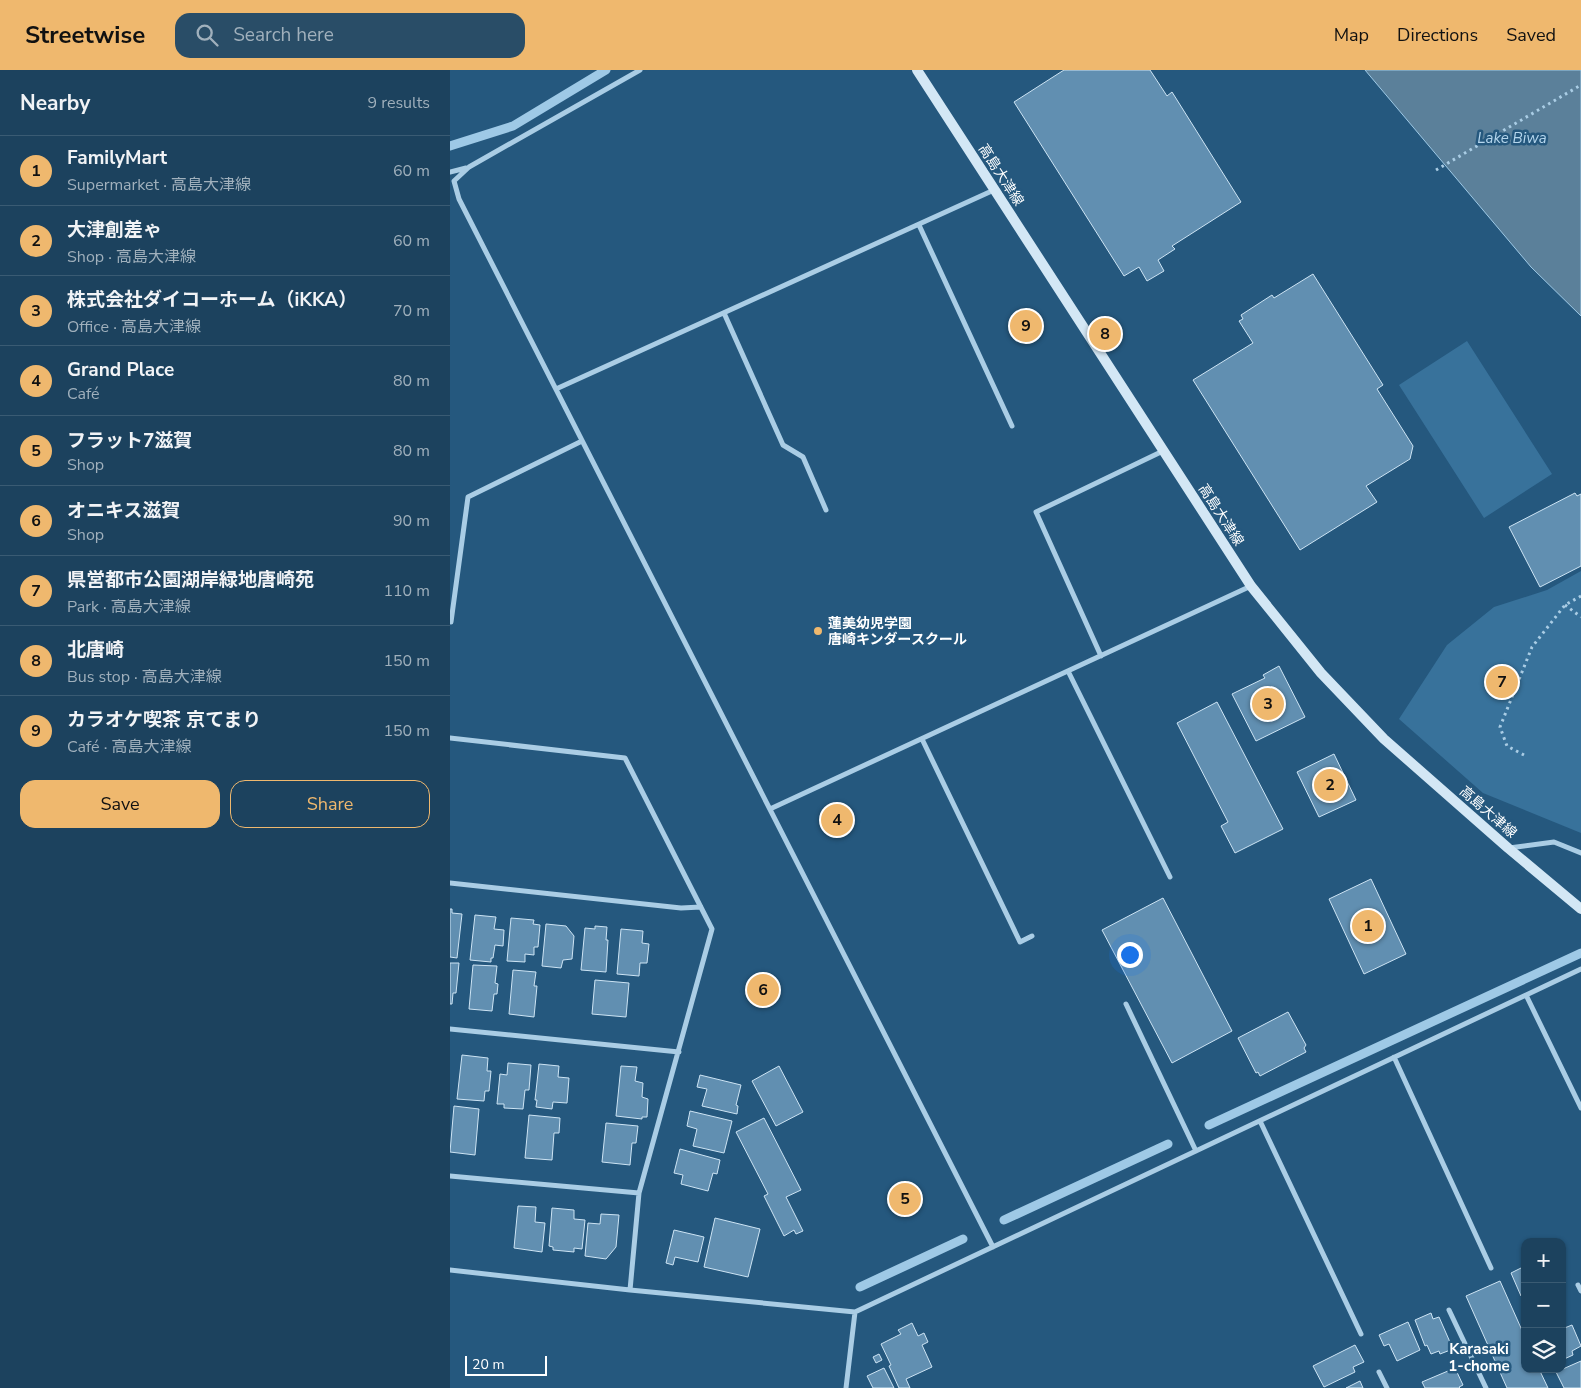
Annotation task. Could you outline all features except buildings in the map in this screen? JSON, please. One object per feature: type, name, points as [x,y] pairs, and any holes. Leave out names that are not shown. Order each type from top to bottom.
[{"type":"main road","name":"高島大津線","points":[[916,70],[1251,586],[1320,673],[1384,739],[1508,848],[1581,909]]},
{"type":"street","points":[[640,70],[469,167],[454,181],[459,199],[993,1247]]},
{"type":"street","points":[[450,172],[469,167]]},
{"type":"street","points":[[556,389],[994,190]]},
{"type":"street","points":[[919,225],[1012,426]]},
{"type":"street","points":[[724,313],[783,445],[804,457],[826,510]]},
{"type":"street","points":[[451,622],[453,584],[468,497],[582,441]]},
{"type":"street","points":[[1101,656],[1036,512],[1163,451]]},
{"type":"street","points":[[770,809],[1251,586]]},
{"type":"street","points":[[1068,671],[1170,876]]},
{"type":"street","points":[[450,738],[625,758],[712,929],[639,1193],[630,1290]]},
{"type":"street","points":[[922,739],[1020,942],[1032,936]]},
{"type":"street","points":[[1508,848],[1554,842],[1581,853]]},
{"type":"street","points":[[450,883],[681,908],[701,907]]},
{"type":"street","points":[[450,1270],[854,1312],[1581,969]]},
{"type":"street","points":[[1526,995],[1581,1108]]},
{"type":"street","points":[[1126,1004],[1196,1151]]},
{"type":"street","points":[[450,1029],[678,1052]]},
{"type":"street","points":[[1394,1057],[1490,1268]]},
{"type":"street","points":[[1260,1121],[1361,1334]]},
{"type":"street","points":[[450,1176],[639,1193]]},
{"type":"street","points":[[1578,1285],[1581,1291]]},
{"type":"street","points":[[1449,1310],[1486,1388]]},
{"type":"street","points":[[846,1388],[854,1312]]},
{"type":"street","points":[[1379,1372],[1387,1388]]},
{"type":"path","points":[[1436,170],[1581,85]]},
{"type":"path","points":[[1524,755],[1507,746],[1500,727],[1532,647],[1565,604],[1581,596]]},
{"type":"path","points":[[1565,604],[1581,617]]},
{"type":"shaded area","points":[[1467,341],[1552,474],[1484,518],[1399,385]]},
{"type":"shaded area","points":[[1581,571],[1581,833],[1483,793],[1399,719],[1447,645],[1494,607],[1547,590]]},
{"type":"water","name":"Lake Biwa","points":[[1365,70],[1581,70],[1581,316],[1531,267]]},
{"type":"waterway","points":[[450,146],[513,126],[606,70]]},
{"type":"waterway","points":[[1209,1125],[1581,953]]},
{"type":"waterway","points":[[1004,1220],[1168,1144]]},
{"type":"waterway","points":[[860,1287],[963,1239]]},
{"type":"place","name":"カラオケ喫茶 京てまり","points":[[1026,326]]},
{"type":"place","name":"北唐崎","points":[[1105,334]]},
{"type":"place","name":"蓮美幼児学園 唐崎キンダースクール","points":[[818,631]]},
{"type":"place","name":"県営都市公園湖岸緑地唐崎苑","points":[[1502,682]]},
{"type":"place","name":"株式会社ダイコーホーム（iKKA）","points":[[1268,704]]},
{"type":"place","name":"大津創差ゃ","points":[[1330,785]]},
{"type":"place","name":"Grand Place","points":[[837,820]]},
{"type":"place","name":"FamilyMart","points":[[1368,926]]},
{"type":"place","name":"オニキス滋賀","points":[[763,990]]},
{"type":"place","name":"フラット7滋賀","points":[[905,1199]]},
{"type":"district","name":"Karasaki 1-chome","points":[[1479,1358]]}]
